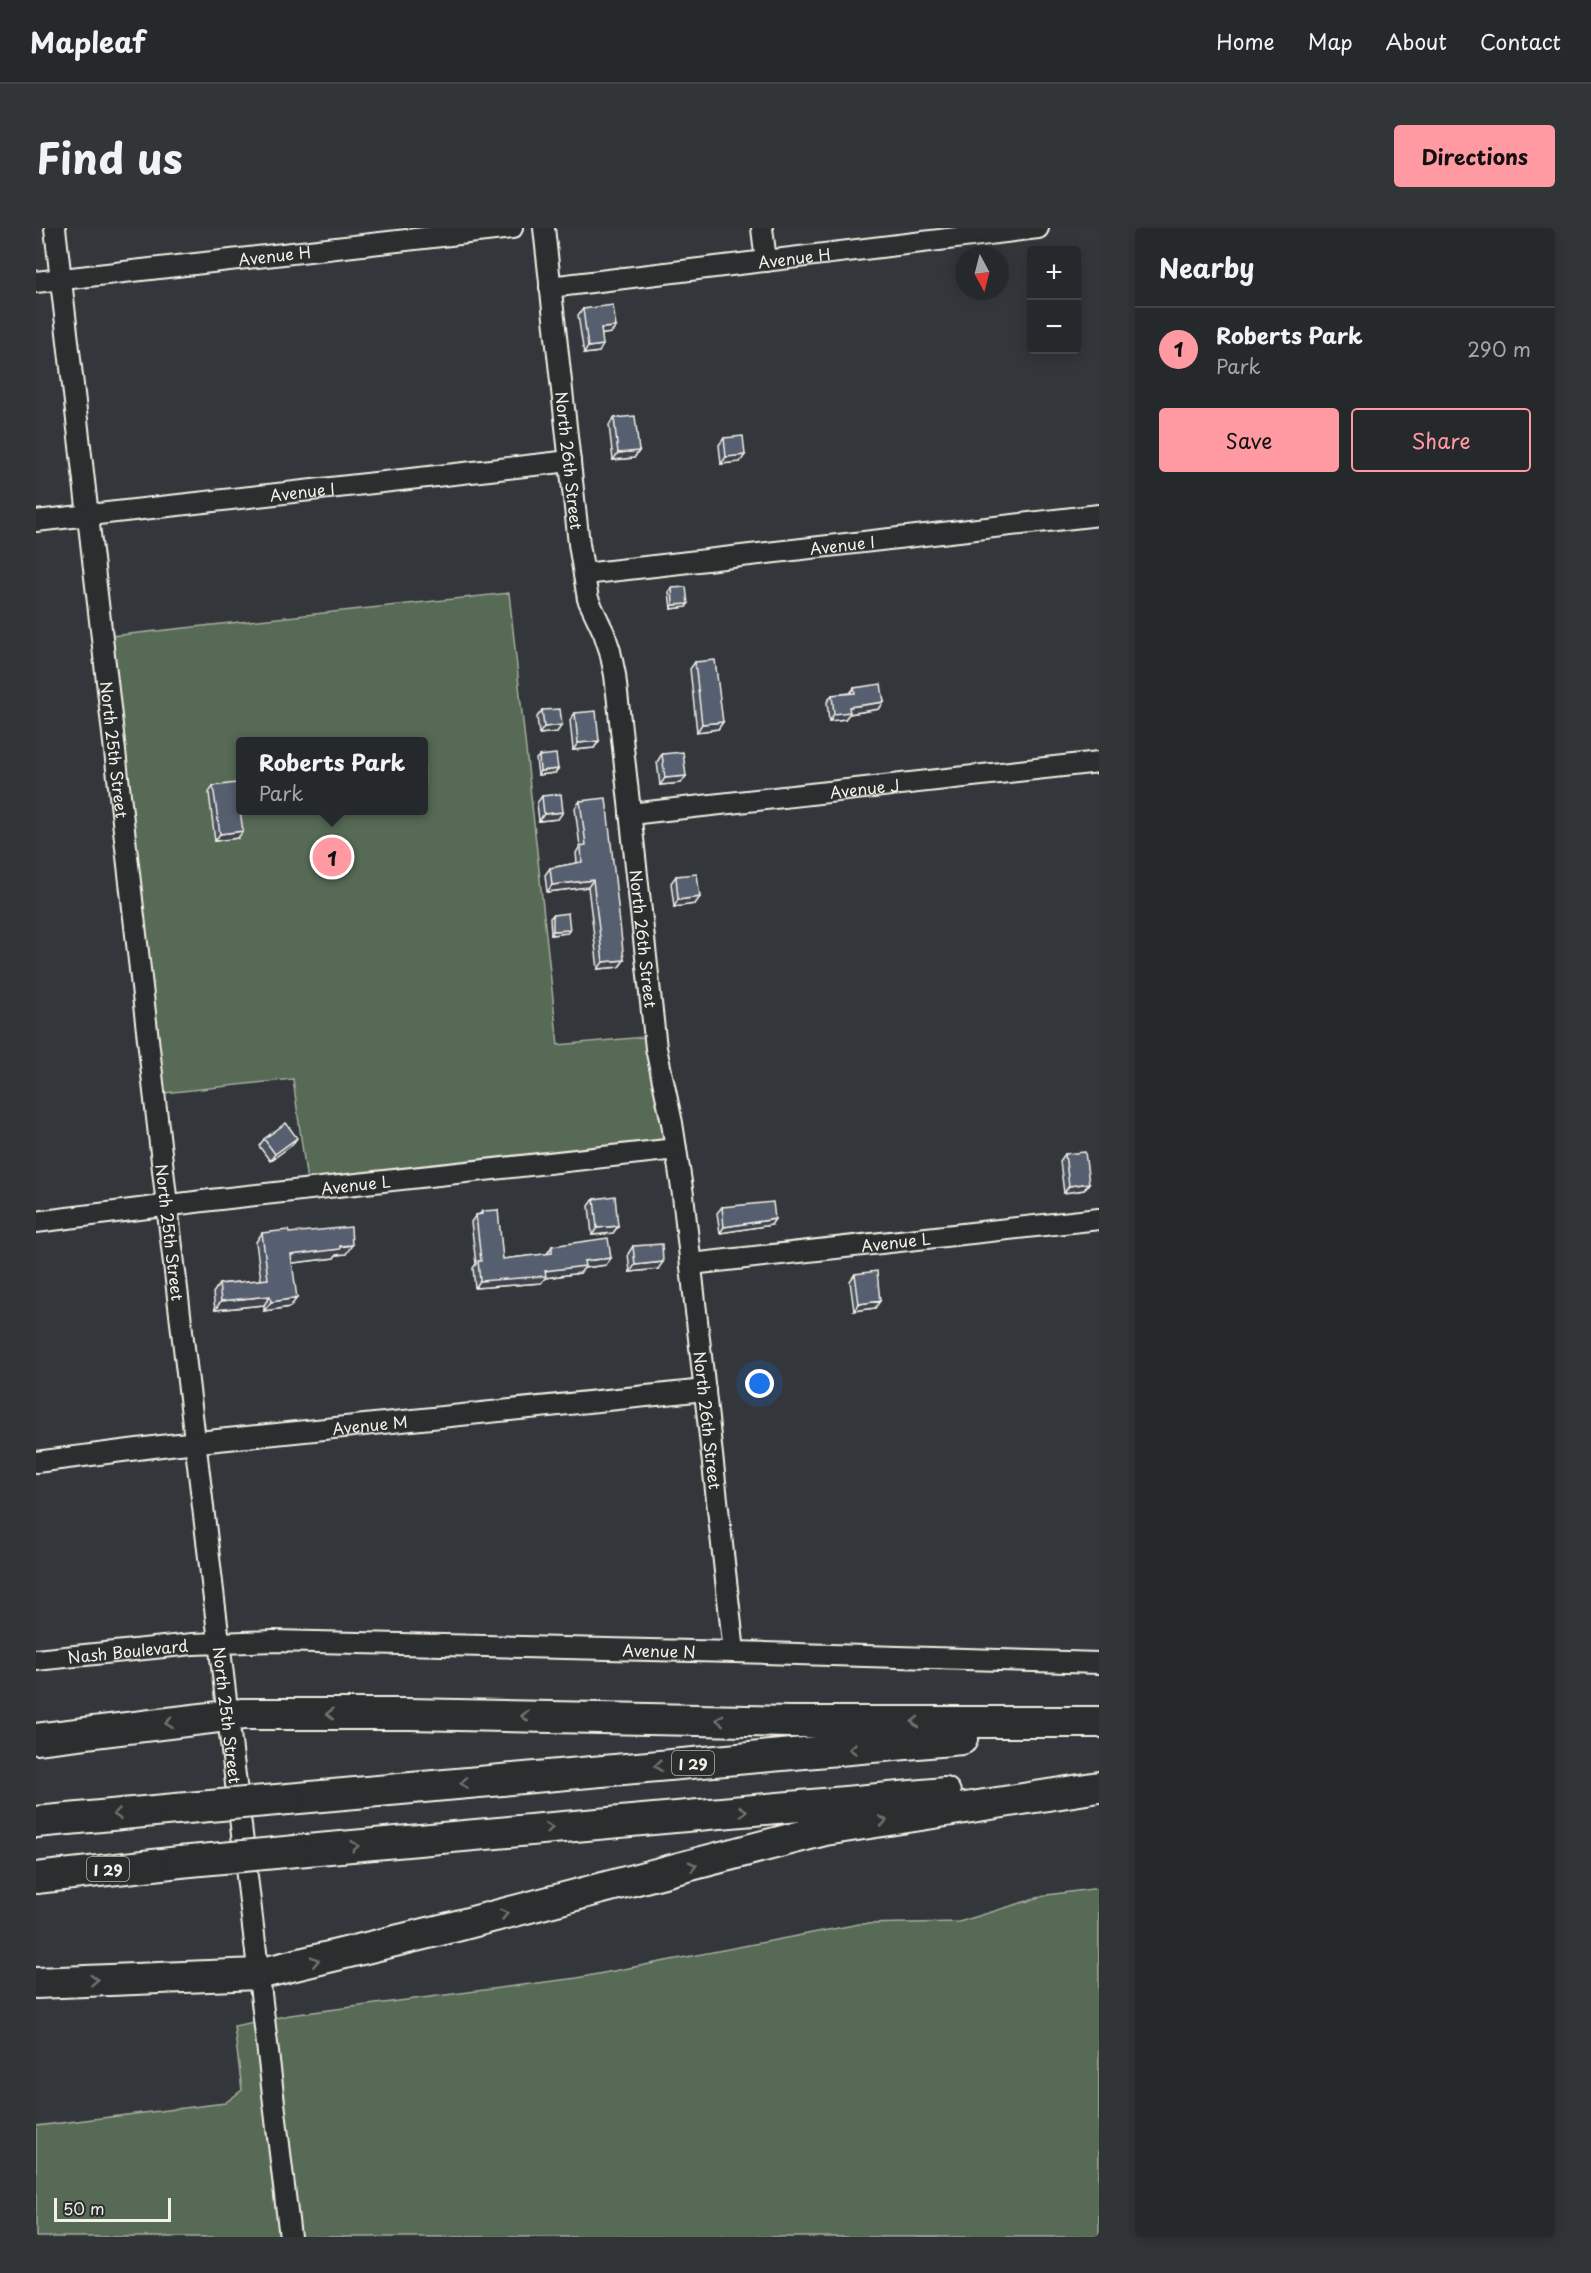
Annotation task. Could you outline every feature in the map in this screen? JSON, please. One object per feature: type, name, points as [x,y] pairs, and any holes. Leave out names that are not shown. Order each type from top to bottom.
[{"type":"highway","points":[[36,1739],[227,1715],[409,1714],[789,1722],[1099,1724]]},
{"type":"highway","name":"I 29","points":[[36,1822],[867,1748],[1099,1724]]},
{"type":"highway","name":"I 29","points":[[36,1878],[296,1851],[1099,1781]]},
{"type":"highway","points":[[36,1983],[258,1974],[449,1928],[825,1830],[1099,1787]]},
{"type":"street","name":"North 25th Street","points":[[55,228],[167,1205],[290,2237]]},
{"type":"street","name":"Avenue H","points":[[36,282],[512,228]]},
{"type":"street","name":"North 26th Street","points":[[544,228],[584,574],[588,599],[610,651],[656,1048],[676,1149],[691,1264],[734,1652]]},
{"type":"street","points":[[762,228],[766,261]]},
{"type":"street","name":"Avenue H","points":[[550,287],[1038,228]]},
{"type":"street","name":"Avenue I","points":[[36,520],[570,461]]},
{"type":"street","name":"Avenue I","points":[[584,574],[1099,515]]},
{"type":"street","name":"Avenue J","points":[[630,814],[1099,762]]},
{"type":"street","name":"Avenue L","points":[[36,1222],[167,1205],[676,1149]]},
{"type":"street","name":"Avenue L","points":[[691,1264],[1099,1219]]},
{"type":"street","name":"Avenue M","points":[[36,1462],[195,1442],[705,1390]]},
{"type":"street","name":"Avenue N","points":[[219,1643],[273,1641],[1099,1663]]},
{"type":"street","name":"Nash Boulevard","points":[[36,1660],[219,1643]]},
{"type":"green space","points":[[509,593],[558,1045],[655,1036],[676,1149],[308,1189],[293,1079],[155,1094],[102,637]]},
{"type":"green space","points":[[1099,1888],[1099,2237],[36,2237],[36,2126],[225,2103],[242,2090],[234,2026],[290,2015],[577,1978],[859,1924],[959,1922],[1047,1895]]},
{"type":"building","points":[[613,305],[616,327],[601,328],[603,345],[588,347],[583,309]]},
{"type":"building","points":[[635,416],[639,451],[618,453],[614,418]]},
{"type":"building","points":[[743,436],[745,455],[726,457],[724,438]]},
{"type":"building","points":[[686,587],[688,604],[673,605],[672,588]]},
{"type":"building","points":[[715,660],[723,722],[702,724],[695,662]]},
{"type":"building","points":[[881,684],[884,702],[849,707],[850,712],[834,714],[832,695],[855,693],[854,688]]},
{"type":"building","points":[[560,709],[562,725],[544,727],[542,710]]},
{"type":"building","points":[[596,711],[599,741],[578,743],[575,713]]},
{"type":"building","points":[[683,752],[686,776],[665,778],[662,754]]},
{"type":"building","points":[[556,754],[558,769],[540,771],[539,756]]},
{"type":"building","points":[[236,783],[236,815],[241,815],[243,831],[220,834],[213,786]]},
{"type":"building","points":[[561,794],[563,812],[544,814],[542,796]]},
{"type":"building","points":[[606,798],[624,960],[603,962],[593,880],[552,885],[550,868],[582,862],[581,846],[586,845],[580,801]]},
{"type":"building","points":[[697,874],[700,897],[678,900],[676,876]]},
{"type":"building","points":[[568,913],[570,930],[553,931],[553,915]]},
{"type":"building","points":[[286,1123],[297,1138],[275,1154],[264,1139]]},
{"type":"building","points":[[1085,1152],[1089,1183],[1069,1186],[1065,1154]]},
{"type":"building","points":[[615,1196],[618,1226],[597,1228],[594,1199]]},
{"type":"building","points":[[773,1202],[775,1219],[724,1227],[722,1207]]},
{"type":"building","points":[[498,1210],[503,1259],[552,1253],[552,1246],[608,1238],[611,1258],[584,1261],[585,1266],[545,1271],[546,1276],[480,1281],[478,1261],[481,1261],[476,1215],[482,1214],[482,1211]]},
{"type":"building","points":[[351,1227],[352,1245],[340,1246],[340,1249],[291,1255],[297,1298],[271,1302],[270,1296],[221,1301],[219,1284],[268,1279],[262,1233],[288,1230],[289,1233]]},
{"type":"building","points":[[662,1244],[663,1262],[635,1265],[633,1246]]},
{"type":"building","points":[[877,1271],[880,1301],[859,1304],[855,1274]]},
{"type":"place","name":"Roberts Park","points":[[332,857]]}]
